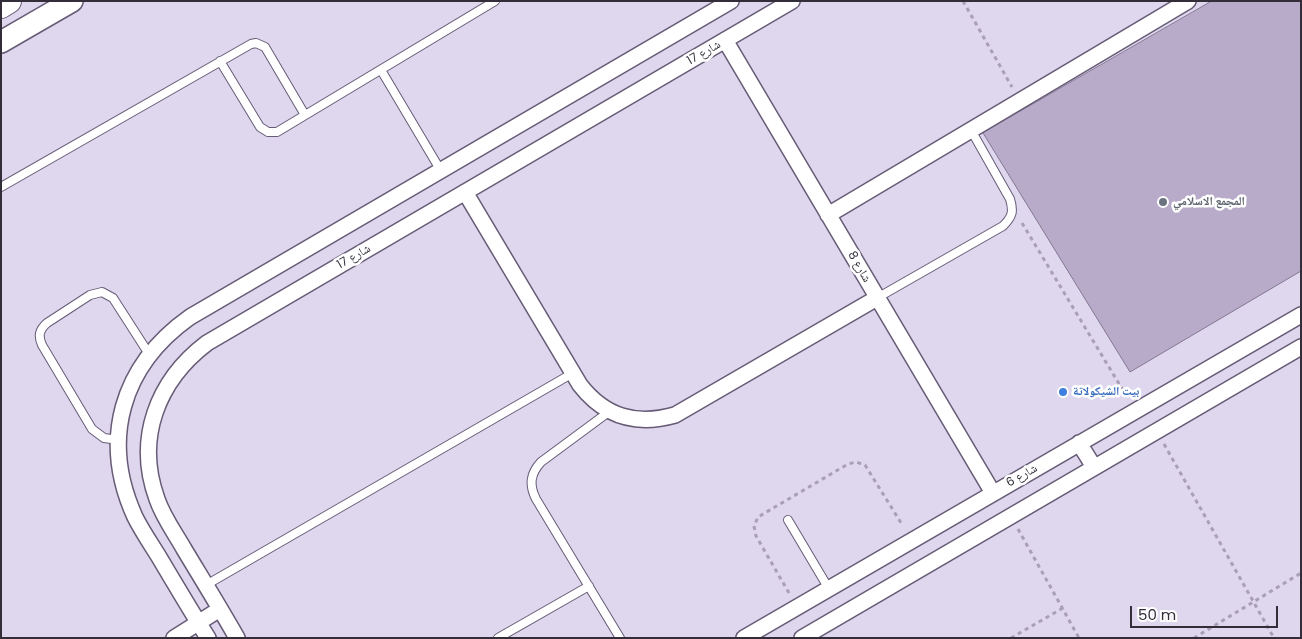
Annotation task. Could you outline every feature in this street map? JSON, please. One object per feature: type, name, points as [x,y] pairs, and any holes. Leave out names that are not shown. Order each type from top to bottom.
[{"type":"main road","points":[[1,6],[9,1]]},
{"type":"main road","points":[[1,42],[72,1]]},
{"type":"street","points":[[208,638],[136,518],[122,477],[118,440],[120,422],[130,387],[149,354],[161,340],[190,317],[731,1]]},
{"type":"street","name":"شارع 17","points":[[238,638],[157,500],[149,468],[150,436],[152,421],[172,377],[188,359],[207,343],[792,1]]},
{"type":"street","points":[[828,214],[1188,1]]},
{"type":"street","name":"شارع 8","points":[[725,40],[993,493]]},
{"type":"street","points":[[466,192],[573,373],[588,395],[610,411],[622,416],[642,420],[662,419],[675,415],[877,298]]},
{"type":"street","name":"شارع 6","points":[[744,638],[1301,315]]},
{"type":"street","points":[[802,638],[1301,347]]},
{"type":"street","points":[[1079,443],[1094,467]]},
{"type":"street","points":[[174,638],[220,609]]},
{"type":"lane","points":[[220,61],[264,130],[277,132],[495,1]]},
{"type":"lane","points":[[1,187],[251,44],[261,45],[267,51],[305,115]]},
{"type":"lane","points":[[381,70],[441,170]]},
{"type":"lane","points":[[877,298],[1003,226],[1010,219],[1013,209],[1010,199],[972,130]]},
{"type":"lane","points":[[118,440],[104,438],[92,429],[42,345],[40,333],[47,323],[90,295],[102,292],[112,298],[149,354]]},
{"type":"lane","points":[[206,585],[573,373]]},
{"type":"lane","points":[[610,411],[541,462],[536,468],[531,484],[536,499],[620,638]]},
{"type":"lane","points":[[788,520],[828,589]]},
{"type":"lane","points":[[498,638],[589,586]]},
{"type":"path","points":[[963,1],[1020,101]]},
{"type":"path","points":[[1013,209],[1135,411]]},
{"type":"path","points":[[1156,431],[1274,638]]},
{"type":"path","points":[[797,607],[756,536],[754,526],[758,516],[848,464],[856,462],[865,465],[911,540]]},
{"type":"path","points":[[1011,516],[1079,638]]},
{"type":"path","points":[[1194,638],[1301,573]]},
{"type":"path","points":[[1012,638],[1063,608]]},
{"type":"shaded area","points":[[1,1],[1301,1],[1301,638],[1,638]]},
{"type":"building","name":"المجمع الاسلامي","points":[[1212,1],[1300,1],[1301,3],[1301,271],[1130,372],[983,133]]},
{"type":"place","name":"المجمع الاسلامي","points":[[1163,202]]},
{"type":"place","name":"بيت الشيكولاتة","points":[[1063,392]]}]
